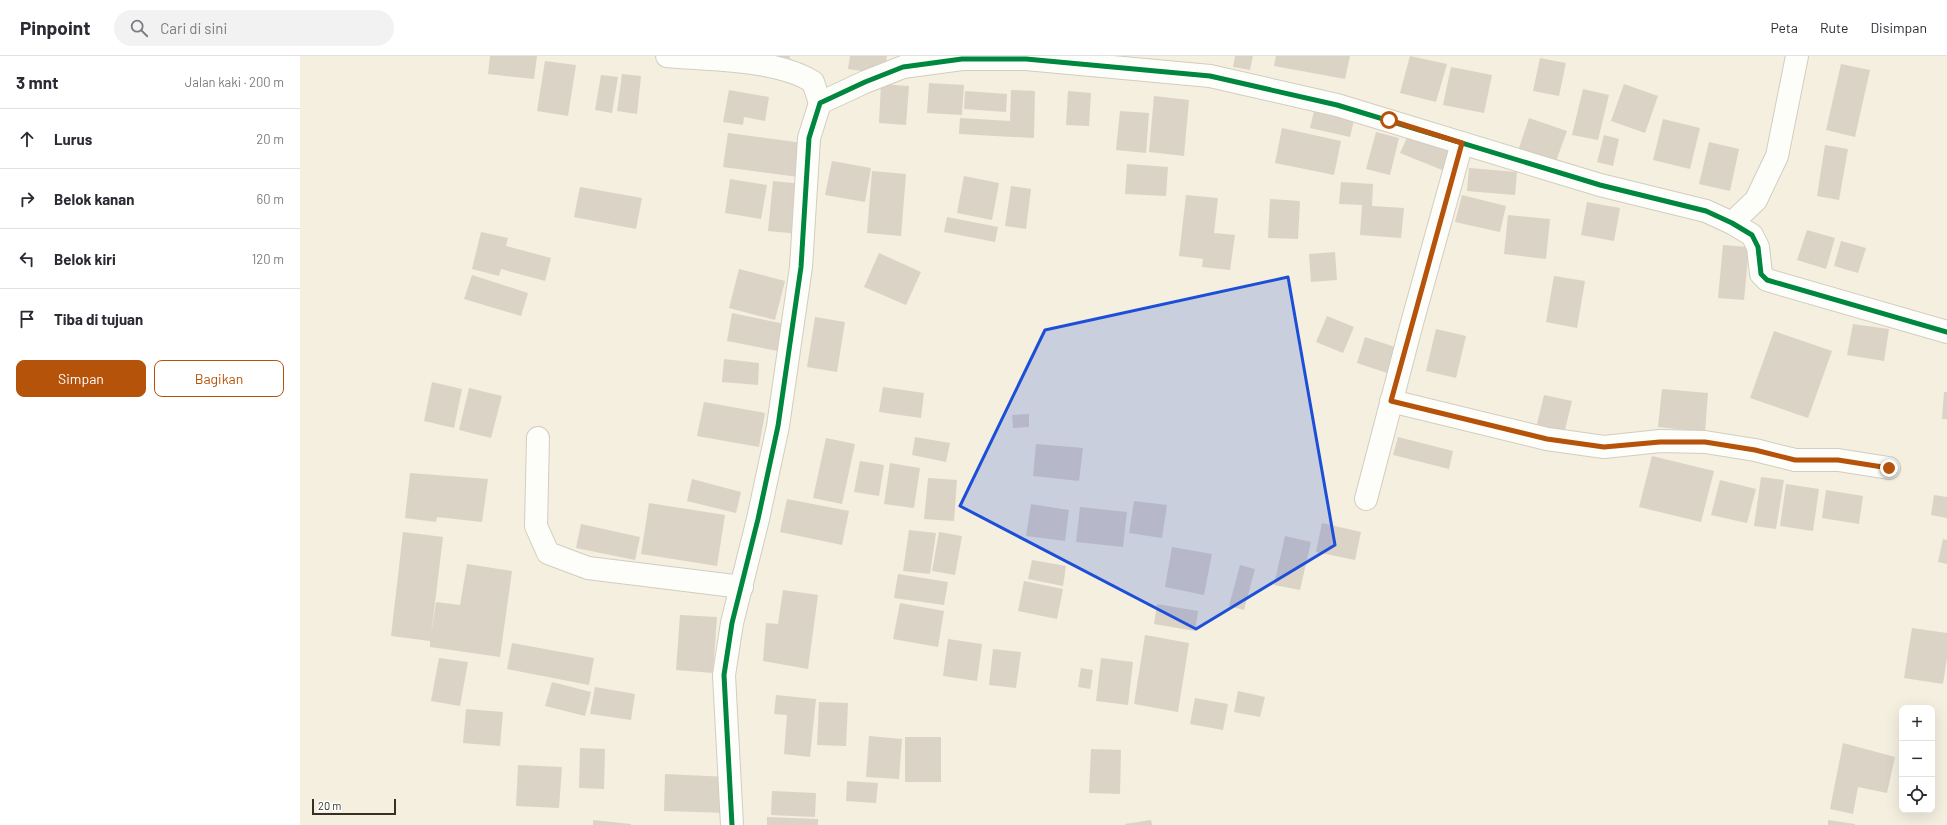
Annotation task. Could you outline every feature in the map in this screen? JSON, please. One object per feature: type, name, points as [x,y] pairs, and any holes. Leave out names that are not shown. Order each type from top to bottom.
[{"type":"street","points":[[667,56],[763,65],[790,70],[813,82],[820,103],[809,138],[802,267],[778,426],[742,587],[732,623],[724,675],[732,825]]},
{"type":"street","points":[[1732,223],[1756,200],[1777,156],[1797,56]]},
{"type":"street","points":[[820,103],[865,82],[903,67],[962,59],[1026,59],[1210,76],[1337,105],[1600,185],[1706,211],[1732,223],[1752,235],[1758,247],[1760,274],[1767,280],[1947,332]]},
{"type":"street","points":[[1366,499],[1391,401],[1462,143]]},
{"type":"street","points":[[1391,401],[1547,439],[1604,447],[1660,442],[1705,442],[1755,450],[1795,460],[1838,460],[1889,468]]},
{"type":"street","points":[[538,438],[536,526],[548,553],[588,568],[742,587]]},
{"type":"highlighted area","points":[[1288,277],[1335,545],[1196,629],[960,506],[1045,330]]},
{"type":"building","points":[[490,56],[537,56],[534,79],[488,74]]},
{"type":"building","points":[[774,56],[790,56],[789,64],[774,63]]},
{"type":"building","points":[[850,56],[887,56],[884,74],[848,69]]},
{"type":"building","points":[[1235,56],[1253,56],[1250,70],[1233,67]]},
{"type":"building","points":[[1276,56],[1350,56],[1345,79],[1274,66]]},
{"type":"building","points":[[1410,56],[1447,64],[1436,102],[1400,93]]},
{"type":"building","points":[[1540,58],[1566,63],[1559,96],[1533,91]]},
{"type":"building","points":[[545,61],[576,65],[568,116],[537,111]]},
{"type":"building","points":[[1841,64],[1870,70],[1855,137],[1826,130]]},
{"type":"building","points":[[1451,67],[1492,75],[1484,113],[1443,105]]},
{"type":"building","points":[[622,74],[641,76],[637,114],[617,111]]},
{"type":"building","points":[[601,75],[618,77],[612,113],[595,110]]},
{"type":"building","points":[[929,83],[964,85],[962,115],[927,113]]},
{"type":"building","points":[[881,84],[909,86],[906,125],[879,123]]},
{"type":"building","points":[[1624,84],[1658,96],[1645,133],[1611,121]]},
{"type":"building","points":[[1583,89],[1609,95],[1598,140],[1572,135]]},
{"type":"building","points":[[729,90],[769,97],[765,121],[744,117],[743,125],[723,122]]},
{"type":"building","points":[[1011,90],[1035,91],[1034,138],[959,134],[960,118],[1010,121]]},
{"type":"building","points":[[965,91],[1007,94],[1006,112],[964,109]]},
{"type":"building","points":[[1068,91],[1091,93],[1089,126],[1066,125]]},
{"type":"building","points":[[1154,96],[1189,100],[1184,156],[1149,152]]},
{"type":"building","points":[[1315,107],[1355,116],[1350,137],[1310,128]]},
{"type":"building","points":[[1120,111],[1149,113],[1146,153],[1116,150]]},
{"type":"building","points":[[1529,118],[1567,131],[1555,164],[1518,151]]},
{"type":"building","points":[[1663,119],[1700,128],[1690,169],[1653,160]]},
{"type":"building","points":[[1282,128],[1341,141],[1334,175],[1275,163]]},
{"type":"building","points":[[1376,132],[1399,138],[1390,175],[1366,169]]},
{"type":"building","points":[[728,133],[803,143],[799,177],[723,167]]},
{"type":"building","points":[[1409,133],[1455,153],[1447,172],[1400,153]]},
{"type":"building","points":[[1604,135],[1619,139],[1613,166],[1597,162]]},
{"type":"building","points":[[1709,142],[1739,149],[1730,191],[1699,184]]},
{"type":"building","points":[[1825,145],[1848,149],[1839,200],[1817,196]]},
{"type":"building","points":[[832,161],[871,168],[865,202],[825,195]]},
{"type":"building","points":[[1127,164],[1168,167],[1166,196],[1125,194]]},
{"type":"building","points":[[1469,168],[1517,172],[1515,195],[1467,191]]},
{"type":"building","points":[[872,171],[906,174],[901,236],[867,233]]},
{"type":"building","points":[[964,176],[999,183],[992,220],[957,213]]},
{"type":"building","points":[[730,179],[767,185],[761,219],[725,213]]},
{"type":"building","points":[[773,181],[804,184],[799,234],[768,231]]},
{"type":"building","points":[[1341,182],[1373,184],[1372,206],[1404,208],[1401,238],[1360,235],[1362,205],[1339,204]]},
{"type":"building","points":[[1011,186],[1031,189],[1026,229],[1005,226]]},
{"type":"building","points":[[580,187],[642,198],[636,229],[574,217]]},
{"type":"building","points":[[1186,195],[1218,198],[1214,233],[1235,235],[1230,270],[1202,267],[1203,259],[1179,256]]},
{"type":"building","points":[[1462,195],[1506,206],[1500,232],[1455,222]]},
{"type":"building","points":[[1270,199],[1300,201],[1298,239],[1268,238]]},
{"type":"building","points":[[1587,202],[1620,208],[1614,241],[1581,235]]},
{"type":"building","points":[[1508,215],[1550,219],[1546,259],[1504,254]]},
{"type":"building","points":[[947,217],[998,227],[995,242],[944,232]]},
{"type":"building","points":[[1807,230],[1835,238],[1826,269],[1797,260]]},
{"type":"building","points":[[481,232],[508,238],[506,246],[551,258],[545,281],[501,269],[499,276],[472,269]]},
{"type":"building","points":[[1841,241],[1866,248],[1858,273],[1834,266]]},
{"type":"building","points":[[1723,245],[1749,247],[1744,300],[1718,298]]},
{"type":"building","points":[[1335,252],[1337,280],[1311,282],[1309,254]]},
{"type":"building","points":[[879,253],[921,272],[906,305],[864,287]]},
{"type":"building","points":[[739,269],[785,281],[775,320],[729,308]]},
{"type":"building","points":[[472,275],[528,293],[521,316],[464,299]]},
{"type":"building","points":[[1554,276],[1585,281],[1577,328],[1546,322]]},
{"type":"building","points":[[732,313],[789,325],[783,352],[727,341]]},
{"type":"building","points":[[1327,316],[1354,327],[1343,353],[1316,342]]},
{"type":"building","points":[[815,317],[845,322],[837,372],[807,367]]},
{"type":"building","points":[[1853,324],[1889,329],[1884,361],[1847,355]]},
{"type":"building","points":[[1436,329],[1466,336],[1456,378],[1426,371]]},
{"type":"building","points":[[1774,331],[1832,351],[1808,418],[1750,398]]},
{"type":"building","points":[[1365,337],[1398,348],[1390,374],[1357,363]]},
{"type":"building","points":[[724,359],[759,363],[758,385],[722,382]]},
{"type":"building","points":[[432,382],[462,389],[454,428],[424,421]]},
{"type":"building","points":[[883,387],[924,393],[921,418],[879,412]]},
{"type":"building","points":[[469,388],[502,396],[491,438],[459,430]]},
{"type":"building","points":[[1662,389],[1708,393],[1705,432],[1658,427]]},
{"type":"building","points":[[1944,392],[1947,392],[1947,419],[1942,419]]},
{"type":"building","points":[[1544,395],[1572,401],[1564,434],[1536,428]]},
{"type":"building","points":[[704,402],[765,413],[759,447],[697,436]]},
{"type":"building","points":[[1029,414],[1029,427],[1013,428],[1012,415]]},
{"type":"building","points":[[915,437],[950,443],[946,462],[912,455]]},
{"type":"building","points":[[1398,437],[1453,451],[1449,469],[1393,455]]},
{"type":"building","points":[[826,438],[855,444],[842,504],[813,498]]},
{"type":"building","points":[[1036,444],[1083,448],[1079,481],[1033,476]]},
{"type":"building","points":[[1652,456],[1714,471],[1701,522],[1639,507]]},
{"type":"building","points":[[860,461],[884,465],[879,496],[854,492]]},
{"type":"building","points":[[890,463],[920,468],[914,508],[884,504]]},
{"type":"building","points":[[410,473],[488,479],[482,522],[437,517],[436,522],[405,518]]},
{"type":"building","points":[[1761,477],[1784,480],[1776,529],[1754,526]]},
{"type":"building","points":[[928,478],[957,480],[954,521],[924,519]]},
{"type":"building","points":[[692,479],[741,492],[736,513],[687,501]]},
{"type":"building","points":[[1720,480],[1756,489],[1747,523],[1711,515]]},
{"type":"building","points":[[1786,484],[1819,489],[1813,531],[1780,526]]},
{"type":"building","points":[[1826,490],[1863,496],[1859,524],[1822,518]]},
{"type":"building","points":[[1934,495],[1947,497],[1947,518],[1931,515]]},
{"type":"building","points":[[787,499],[849,511],[842,545],[780,532]]},
{"type":"building","points":[[1134,501],[1167,505],[1162,538],[1129,533]]},
{"type":"building","points":[[649,503],[725,515],[717,566],[641,554]]},
{"type":"building","points":[[1031,504],[1069,510],[1065,541],[1026,536]]},
{"type":"building","points":[[1080,507],[1127,512],[1123,547],[1076,542]]},
{"type":"building","points":[[1322,523],[1361,532],[1355,560],[1316,552]]},
{"type":"building","points":[[581,524],[640,537],[635,560],[576,548]]},
{"type":"building","points":[[909,530],[936,533],[930,574],[903,571]]},
{"type":"building","points":[[403,532],[443,537],[431,636],[436,602],[460,605],[467,564],[512,571],[500,657],[430,647],[430,641],[391,636]]},
{"type":"building","points":[[939,532],[962,536],[955,575],[932,571]]},
{"type":"building","points":[[1285,536],[1311,542],[1300,590],[1274,585]]},
{"type":"building","points":[[1943,539],[1947,540],[1947,564],[1938,562]]},
{"type":"building","points":[[1172,547],[1212,554],[1204,595],[1165,587]]},
{"type":"building","points":[[1032,560],[1066,566],[1063,586],[1028,579]]},
{"type":"building","points":[[1240,565],[1255,569],[1244,610],[1229,606]]},
{"type":"building","points":[[898,574],[948,582],[944,605],[894,598]]},
{"type":"building","points":[[1024,581],[1063,589],[1057,619],[1018,611]]},
{"type":"building","points":[[783,590],[818,595],[808,669],[763,661],[766,623],[778,624]]},
{"type":"building","points":[[900,603],[944,611],[938,647],[893,639]]},
{"type":"building","points":[[1157,604],[1198,611],[1195,631],[1154,624]]},
{"type":"building","points":[[680,615],[717,617],[713,673],[676,670]]},
{"type":"building","points":[[1912,628],[1947,633],[1947,658],[1943,684],[1904,678]]},
{"type":"building","points":[[1145,635],[1189,643],[1178,712],[1134,704]]},
{"type":"building","points":[[948,639],[982,644],[977,681],[943,676]]},
{"type":"building","points":[[512,643],[594,658],[589,685],[507,669]]},
{"type":"building","points":[[993,649],[1021,652],[1016,688],[989,685]]},
{"type":"building","points":[[439,658],[468,662],[460,706],[431,701]]},
{"type":"building","points":[[1101,658],[1133,662],[1128,705],[1096,701]]},
{"type":"building","points":[[1081,668],[1093,670],[1090,689],[1078,687]]},
{"type":"building","points":[[552,682],[591,692],[585,716],[545,706]]},
{"type":"building","points":[[595,687],[635,694],[631,720],[590,714]]},
{"type":"building","points":[[1238,691],[1265,697],[1260,717],[1234,712]]},
{"type":"building","points":[[776,695],[816,699],[810,757],[784,754],[787,715],[774,714]]},
{"type":"building","points":[[1195,698],[1228,704],[1223,730],[1190,724]]},
{"type":"building","points":[[819,702],[848,703],[846,746],[817,745]]},
{"type":"building","points":[[466,709],[503,712],[500,746],[463,743]]},
{"type":"building","points":[[869,736],[902,739],[899,779],[866,777]]},
{"type":"building","points":[[905,737],[941,737],[941,782],[905,782]]},
{"type":"building","points":[[1843,743],[1895,757],[1887,793],[1858,787],[1853,814],[1830,809]]},
{"type":"building","points":[[580,748],[605,749],[604,789],[579,788]]},
{"type":"building","points":[[1091,749],[1121,750],[1120,794],[1089,793]]},
{"type":"building","points":[[518,765],[562,767],[559,808],[516,806]]},
{"type":"building","points":[[665,774],[728,777],[727,813],[664,811]]},
{"type":"building","points":[[847,781],[878,783],[876,803],[846,801]]},
{"type":"building","points":[[772,791],[816,793],[815,817],[771,815]]},
{"type":"building","points":[[767,817],[818,819],[818,825],[767,825]]},
{"type":"building","points":[[593,820],[631,824],[631,825],[593,825]]},
{"type":"building","points":[[1151,820],[1152,825],[1125,825],[1125,824]]},
{"type":"building","points":[[1828,820],[1855,824],[1855,825],[1828,825]]},
{"type":"cycle path","points":[[732,825],[724,675],[732,623],[758,519],[778,426],[801,267],[809,138],[820,103],[865,82],[903,67],[962,59],[1026,59],[1210,76],[1337,105],[1600,185],[1706,211],[1732,223],[1752,235],[1758,247],[1761,274],[1767,280],[1947,332]]},
{"type":"route","points":[[1389,120],[1462,143],[1391,401],[1547,439],[1604,447],[1660,442],[1705,442],[1755,450],[1795,460],[1838,460],[1889,468]]}]
